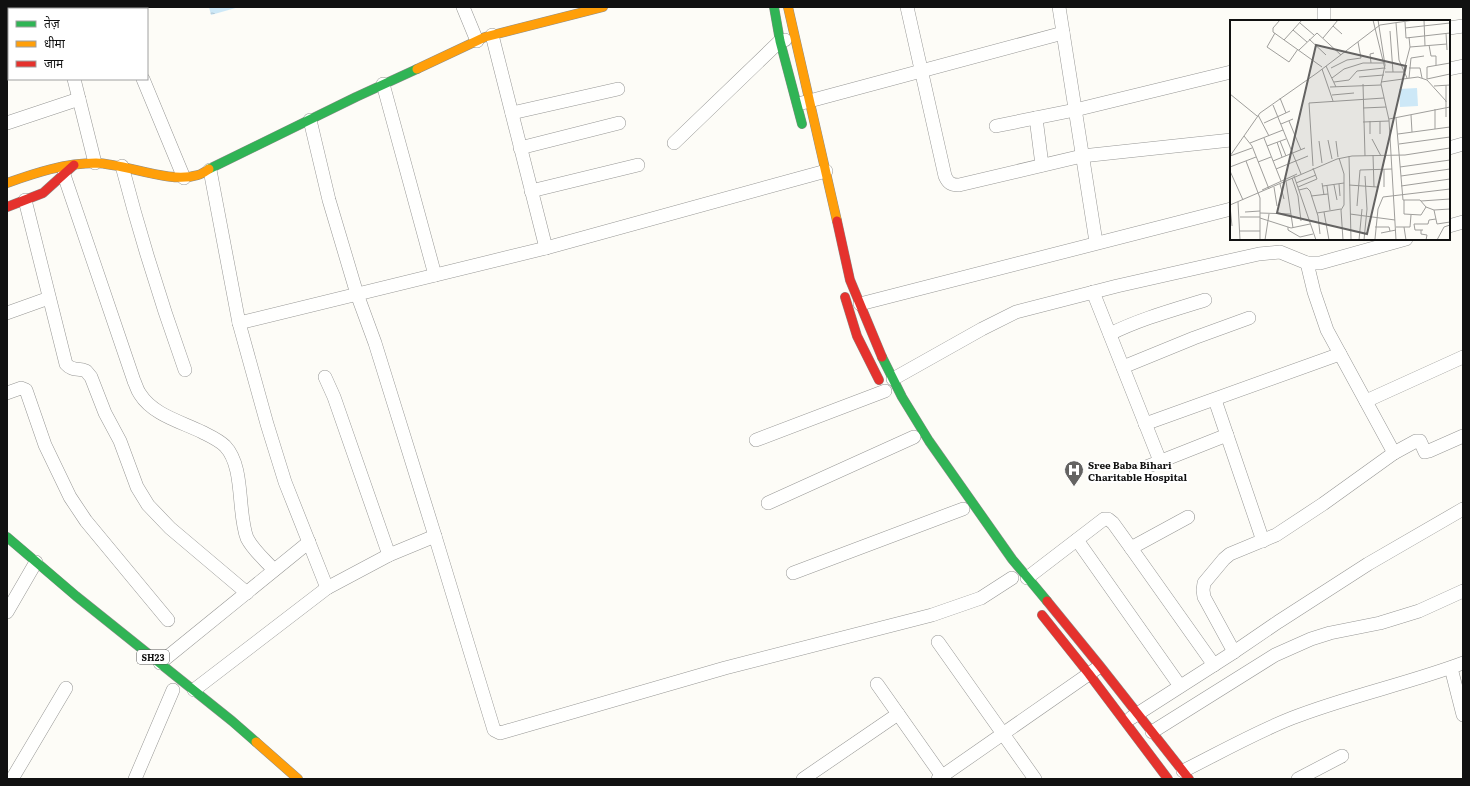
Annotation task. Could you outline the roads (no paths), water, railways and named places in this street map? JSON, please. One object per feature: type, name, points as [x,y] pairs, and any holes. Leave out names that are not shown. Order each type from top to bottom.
[{"type":"street","points":[[463,7],[477,41]]},
{"type":"street","points":[[7,184],[34,174],[74,164],[108,164],[167,177],[184,178],[198,175],[383,84],[477,41],[492,35],[603,7]]},
{"type":"street","points":[[774,7],[780,41],[803,103],[803,132]]},
{"type":"street","points":[[788,7],[795,38],[803,103],[817,174],[850,280],[902,398],[1012,559],[1016,578],[1100,666],[1186,775],[1237,743],[1292,718],[1328,705],[1457,665],[1463,714]]},
{"type":"street","points":[[906,7],[945,176],[948,182],[953,185],[959,185],[1082,156],[1230,140]]},
{"type":"street","points":[[1059,7],[1096,242]]},
{"type":"street","points":[[1324,7],[1324,20]]},
{"type":"street","points":[[1450,28],[1463,26]]},
{"type":"street","points":[[803,103],[1063,33]]},
{"type":"street","points":[[492,35],[546,248]]},
{"type":"street","points":[[674,143],[780,41],[795,38]]},
{"type":"street","points":[[1450,69],[1463,66]]},
{"type":"street","points":[[996,126],[1075,110],[1230,72]]},
{"type":"street","points":[[74,80],[95,164]]},
{"type":"street","points":[[143,80],[184,178]]},
{"type":"street","points":[[383,84],[435,275]]},
{"type":"street","points":[[512,113],[618,89]]},
{"type":"street","points":[[7,123],[79,99]]},
{"type":"street","points":[[1036,118],[1042,165]]},
{"type":"street","points":[[310,120],[329,200],[357,294],[375,343],[435,536],[490,722],[494,730],[500,733],[725,668],[932,615],[980,598],[1016,578],[1077,540],[1104,519],[1108,519],[1113,524],[1214,665]]},
{"type":"street","points":[[520,148],[619,123]]},
{"type":"street","points":[[1450,148],[1463,144]]},
{"type":"street","points":[[7,207],[43,193],[64,175],[74,164]]},
{"type":"street","points":[[531,191],[638,165]]},
{"type":"street","points":[[122,166],[164,310],[185,370]]},
{"type":"street","points":[[210,170],[240,323],[276,452],[285,482],[327,588]]},
{"type":"street","points":[[240,323],[546,248],[817,174]]},
{"type":"street","points":[[64,175],[134,381],[140,394],[148,404],[157,411],[215,438],[226,447],[235,465],[238,477],[247,536],[251,545],[274,570]]},
{"type":"street","points":[[25,200],[66,364],[69,368],[86,371],[91,377],[105,413],[120,441],[137,487],[148,505],[170,528],[247,593]]},
{"type":"street","points":[[860,304],[1096,242],[1182,223],[1230,209]]},
{"type":"street","points":[[1450,226],[1463,222]]},
{"type":"street","points":[[893,379],[1004,317],[1016,312],[1093,292],[1270,252],[1280,252],[1307,264],[1320,263],[1402,240]]},
{"type":"street","points":[[1307,264],[1319,309],[1327,330],[1394,453]]},
{"type":"street","points":[[756,440],[887,395],[857,336],[842,288]]},
{"type":"street","points":[[1093,292],[1160,461]]},
{"type":"street","points":[[7,313],[50,298]]},
{"type":"street","points":[[1110,334],[1124,326],[1205,300]]},
{"type":"street","points":[[1123,367],[1194,338],[1249,318]]},
{"type":"street","points":[[1146,424],[1340,354]]},
{"type":"street","points":[[1366,401],[1463,357]]},
{"type":"street","points":[[325,377],[334,397],[389,555]]},
{"type":"street","points":[[7,393],[21,388],[26,390],[45,446],[70,497],[86,521],[168,620]]},
{"type":"street","points":[[1215,400],[1263,541]]},
{"type":"street","points":[[1136,471],[1227,435]]},
{"type":"street","points":[[1234,652],[1204,597],[1203,590],[1204,583],[1224,559],[1230,554],[1276,535],[1381,464],[1394,453],[1416,441],[1420,441],[1425,452],[1463,436]]},
{"type":"street","points":[[768,503],[914,437]]},
{"type":"street","points":[[793,573],[963,509]]},
{"type":"street","points":[[1125,722],[1368,564],[1463,509]]},
{"type":"street","points":[[1131,548],[1188,517]]},
{"type":"street","points":[[194,690],[327,588],[389,555],[435,536]]},
{"type":"street","name":"SH23","points":[[7,537],[32,569],[160,663],[232,721],[298,779]]},
{"type":"street","points":[[1077,540],[1180,686]]},
{"type":"street","points":[[160,663],[309,542]]},
{"type":"street","points":[[7,612],[32,569]]},
{"type":"street","points":[[1152,732],[1288,648],[1330,633],[1380,623],[1419,612],[1463,591]]},
{"type":"street","points":[[1036,608],[1089,674],[1168,779]]},
{"type":"street","points":[[938,642],[1035,779]]},
{"type":"street","points":[[877,684],[941,778],[1100,666]]},
{"type":"street","points":[[12,779],[66,688]]},
{"type":"street","points":[[135,779],[173,690]]},
{"type":"street","points":[[803,779],[898,714]]},
{"type":"street","points":[[1298,779],[1342,756]]},
{"type":"water","points":[[209,7],[239,7],[211,15]]},
{"type":"place","name":"Sree Baba Bihari Charitable Hospital","points":[[1074,487]]}]
